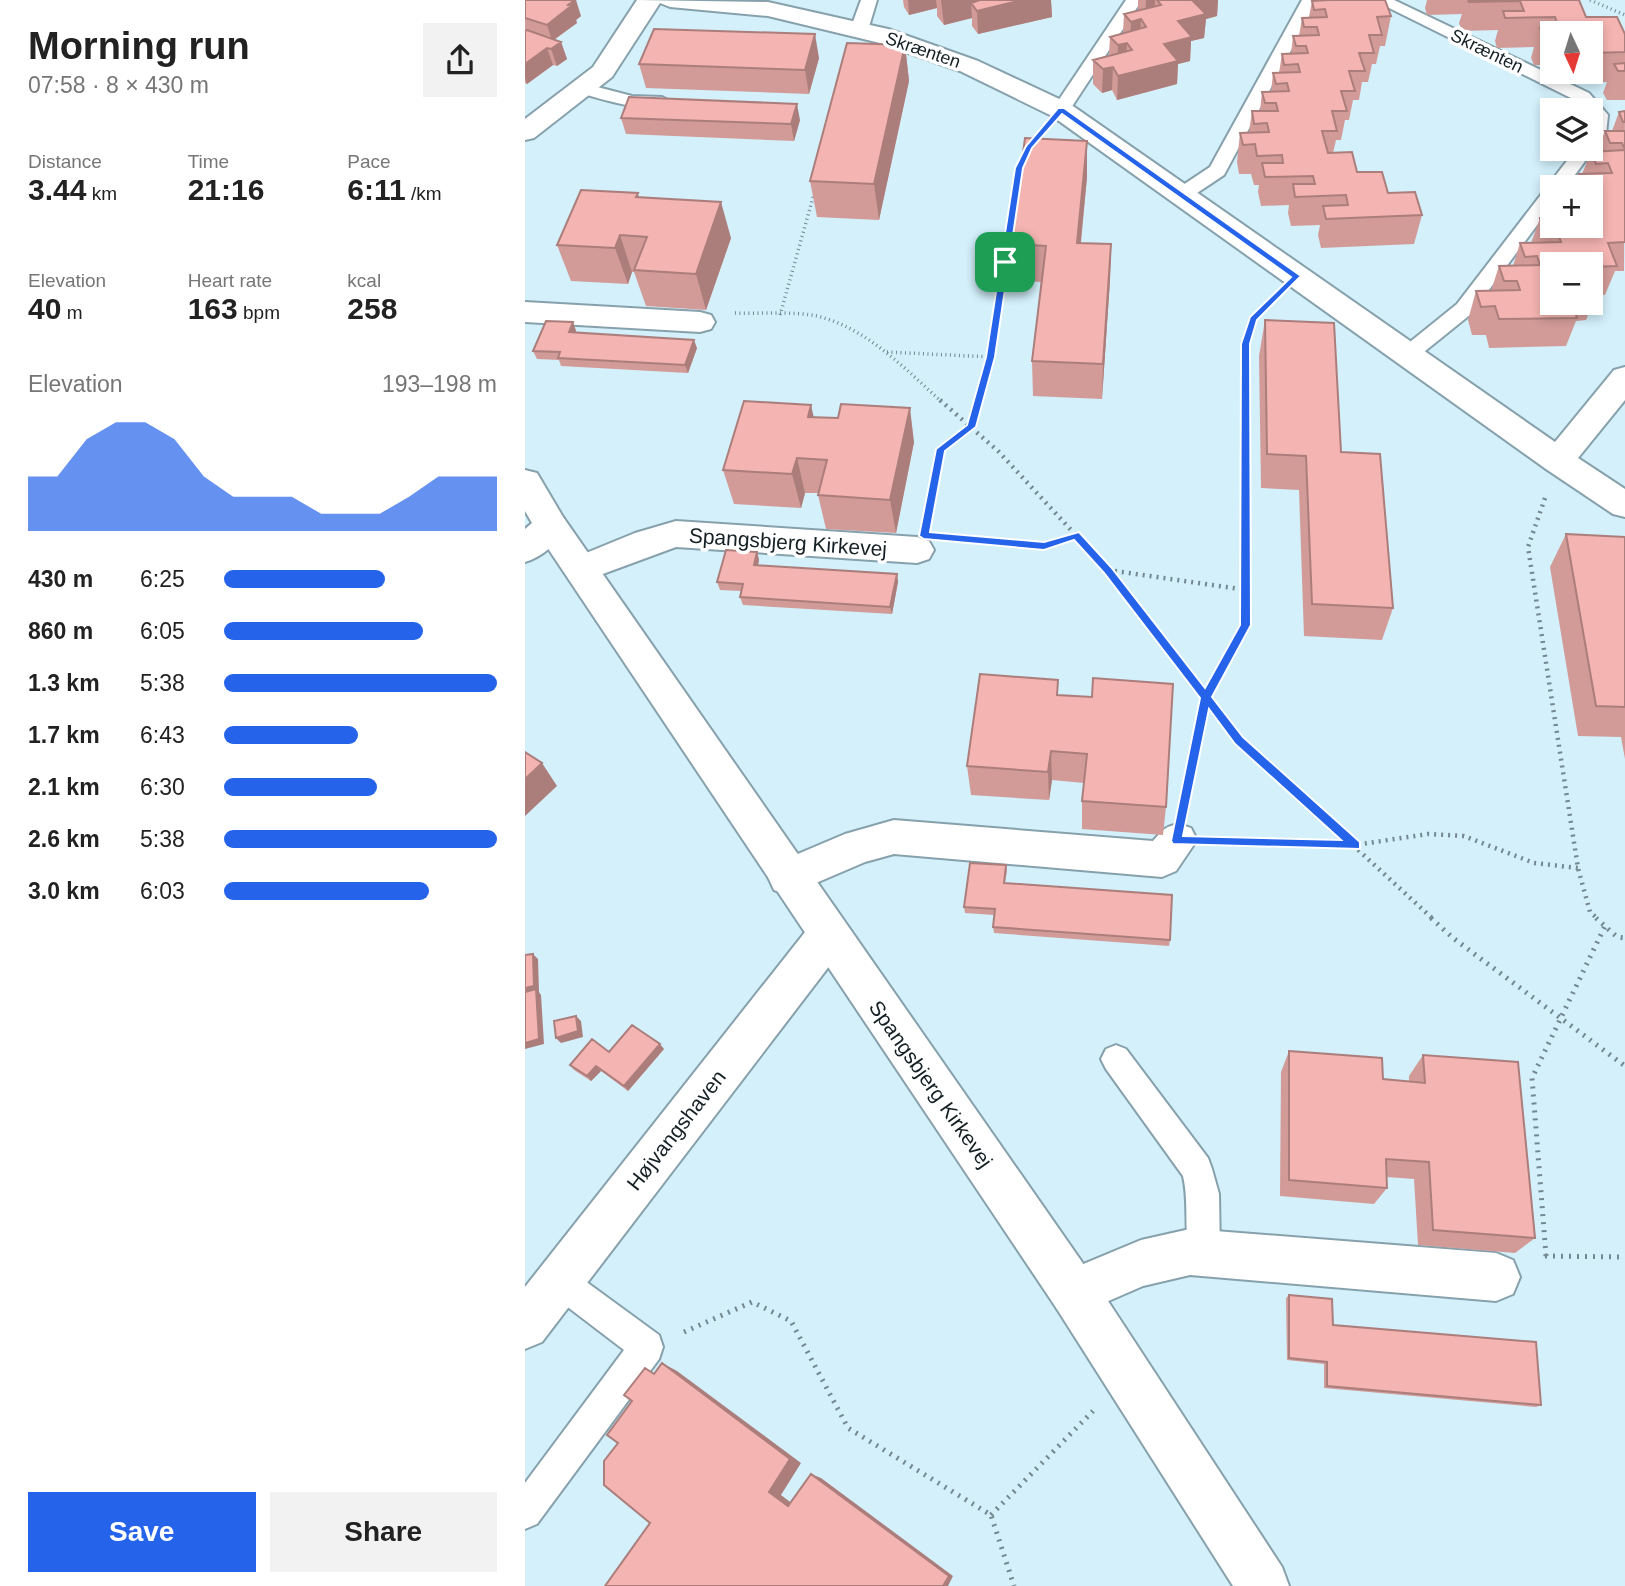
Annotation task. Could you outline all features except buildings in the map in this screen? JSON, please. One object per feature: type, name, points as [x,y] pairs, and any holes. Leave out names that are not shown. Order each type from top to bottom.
[{"type":"street","points":[[525,132],[603,72],[649,0]]},
{"type":"street","name":"Skrænten","points":[[670,0],[768,9],[888,37],[969,66],[1061,110],[1558,461],[1625,505]]},
{"type":"street","points":[[525,312],[700,322]]},
{"type":"street","points":[[1558,461],[1625,378]]},
{"type":"street","name":"Spangsbjerg Kirkevej","points":[[525,482],[538,537],[581,569],[788,877],[1074,1292],[1263,1586]]},
{"type":"street","name":"Spangsbjerg Kirkevej","points":[[581,569],[647,542],[676,534],[921,543]]},
{"type":"street","points":[[788,877],[859,846],[894,837],[1162,859],[1177,841]]},
{"type":"street","name":"Højvangshaven","points":[[525,1325],[828,935]]},
{"type":"street","points":[[1074,1292],[1141,1263],[1191,1252],[1496,1277]]},
{"type":"lane","name":"Skrænten","points":[[859,30],[869,0]]},
{"type":"lane","points":[[1061,110],[1134,0]]},
{"type":"lane","points":[[1181,195],[1217,171],[1310,0]]},
{"type":"lane","name":"Skrænten","points":[[1381,0],[1584,98]]},
{"type":"lane","points":[[582,88],[632,101],[686,103]]},
{"type":"lane","points":[[1565,175],[1576,161]]},
{"type":"lane","points":[[1407,355],[1464,309],[1540,208]]},
{"type":"lane","points":[[1116,1059],[1197,1169],[1203,1194],[1204,1253]]},
{"type":"lane","points":[[525,1512],[647,1348],[559,1281]]},
{"type":"path","points":[[1590,0],[1625,15]]},
{"type":"path","points":[[1061,110],[1028,147],[1019,168],[991,357],[971,427],[941,449],[921,543],[1044,546],[1076,535]]},
{"type":"path","points":[[780,315],[816,185]]},
{"type":"path","points":[[1297,276],[1253,319],[1245,344],[1245,625],[1206,697],[1177,841],[1356,845],[1428,834],[1464,836],[1534,863],[1578,867]]},
{"type":"path","points":[[700,322],[719,312],[816,316],[850,328],[886,352],[999,452],[1108,570],[1239,740],[1356,845],[1453,938],[1625,1066]]},
{"type":"path","points":[[886,352],[991,357]]},
{"type":"path","points":[[1558,461],[1528,547],[1578,867],[1590,912],[1617,937],[1625,938]]},
{"type":"path","points":[[1108,570],[1247,590]]},
{"type":"path","points":[[1546,1256],[1532,1078],[1605,926]]},
{"type":"path","points":[[1496,1277],[1518,1255],[1625,1257]]},
{"type":"path","points":[[647,1348],[752,1302],[791,1321],[848,1428],[991,1515],[1014,1586]]},
{"type":"path","points":[[991,1515],[1128,1376]]},
{"type":"route","points":[[1005,262],[991,357],[971,427],[941,449],[924,536],[1044,546],[1076,535],[1108,570],[1206,697],[1177,841],[1356,845],[1239,740],[1206,697],[1245,625],[1245,344],[1253,319],[1297,276],[1061,110],[1028,147],[1019,168],[1005,262]]}]
